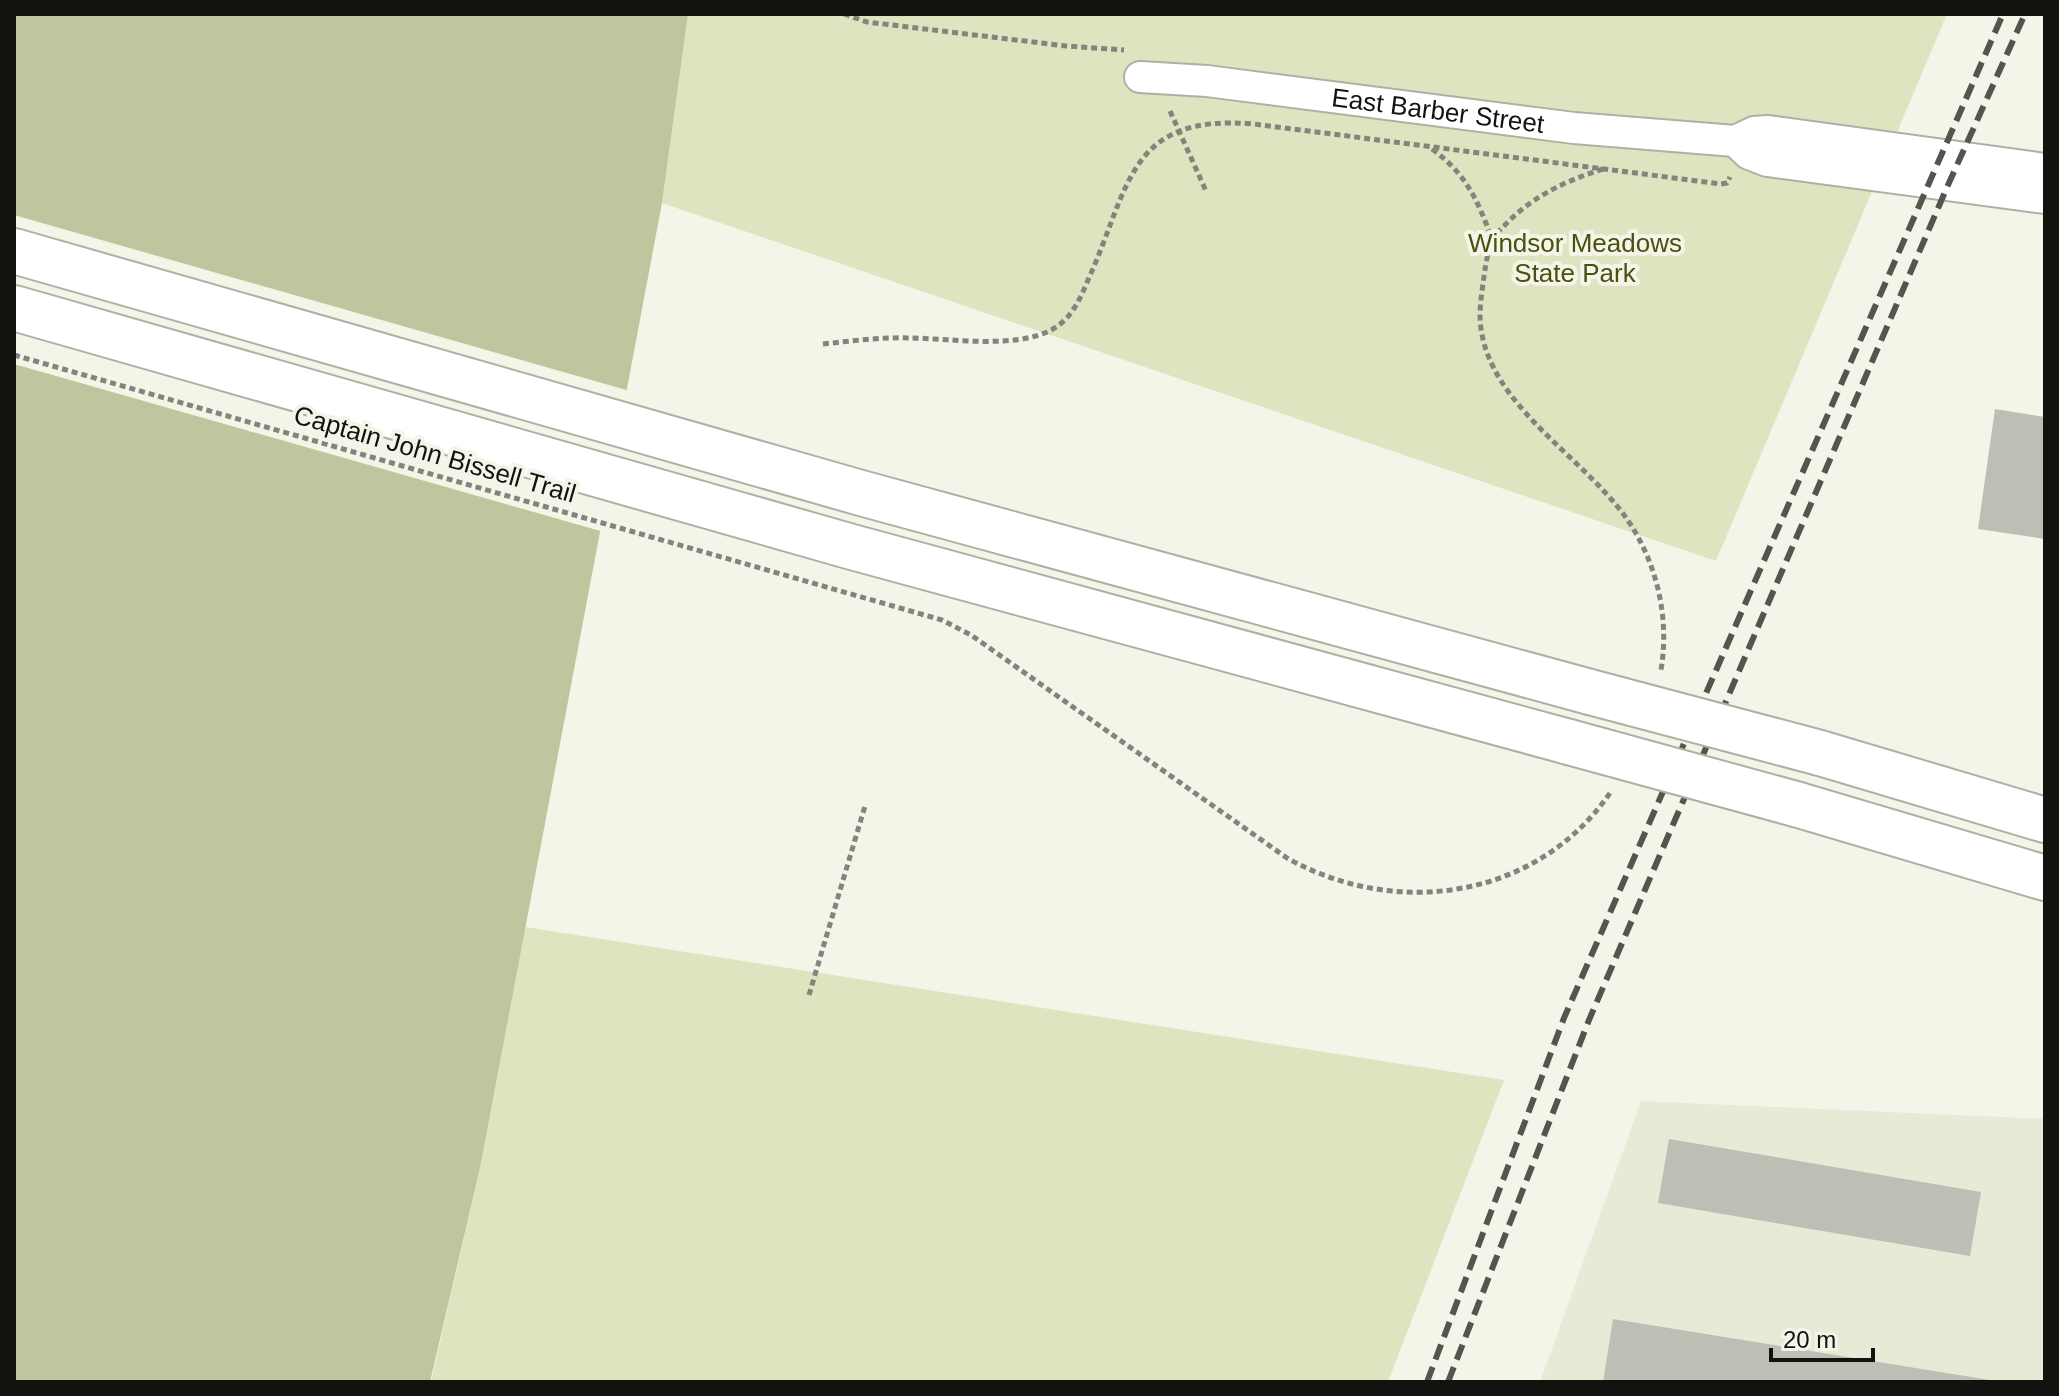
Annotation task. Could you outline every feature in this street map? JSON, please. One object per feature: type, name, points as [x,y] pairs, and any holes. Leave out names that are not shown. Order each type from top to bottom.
[{"type":"highway","points":[[14,251],[861,493],[1820,753],[2045,820]]},
{"type":"highway","points":[[14,308],[852,547],[1799,805],[2045,878]]},
{"type":"street","name":"East Barber Street","points":[[1136,63],[1207,81],[1574,128],[1749,154],[1767,161],[2045,198]]},
{"type":"street","name":"East Barber Street","points":[[1733,154],[1754,132],[1768,131],[2045,169]]},
{"type":"path","points":[[844,14],[854,20],[1066,46],[1136,63]]},
{"type":"path","points":[[823,344],[908,338],[1024,338],[1044,333],[1062,323],[1074,309],[1090,277],[1119,200],[1139,163],[1163,139],[1178,130],[1208,123],[1237,123],[1721,184],[1730,181],[1733,154]]},
{"type":"path","points":[[1178,130],[1206,191]]},
{"type":"path","points":[[1430,148],[1452,165],[1468,184],[1492,239],[1523,209],[1550,190],[1603,169]]},
{"type":"path","name":"Captain John Bissell Trail","points":[[14,355],[845,592]]},
{"type":"path","points":[[809,995],[865,806]]},
{"type":"shaded area","points":[[14,14],[688,14],[662,203],[480,1168],[430,1382],[14,1382]]},
{"type":"shaded area","points":[[1641,1101],[2045,1119],[2045,1382],[1540,1382]]},
{"type":"green space","name":"Windsor Meadows State Park","points":[[688,14],[1947,14],[1716,561],[662,203]]},
{"type":"green space","points":[[525,927],[1504,1080],[1388,1382],[431,1382],[480,1168]]},
{"type":"pier","points":[[14,215],[630,391],[604,532],[14,364]]},
{"type":"building","points":[[1995,409],[2045,417],[2045,539],[1978,529]]},
{"type":"building","points":[[1669,1139],[1981,1192],[1970,1256],[1658,1203]]},
{"type":"building","points":[[1613,1319],[1990,1380],[1990,1382],[1603,1382]]},
{"type":"railway","points":[[1427,1382],[1564,1018],[2003,14]]},
{"type":"railway","points":[[1448,1382],[1589,1020],[1948,185],[2025,14]]}]
